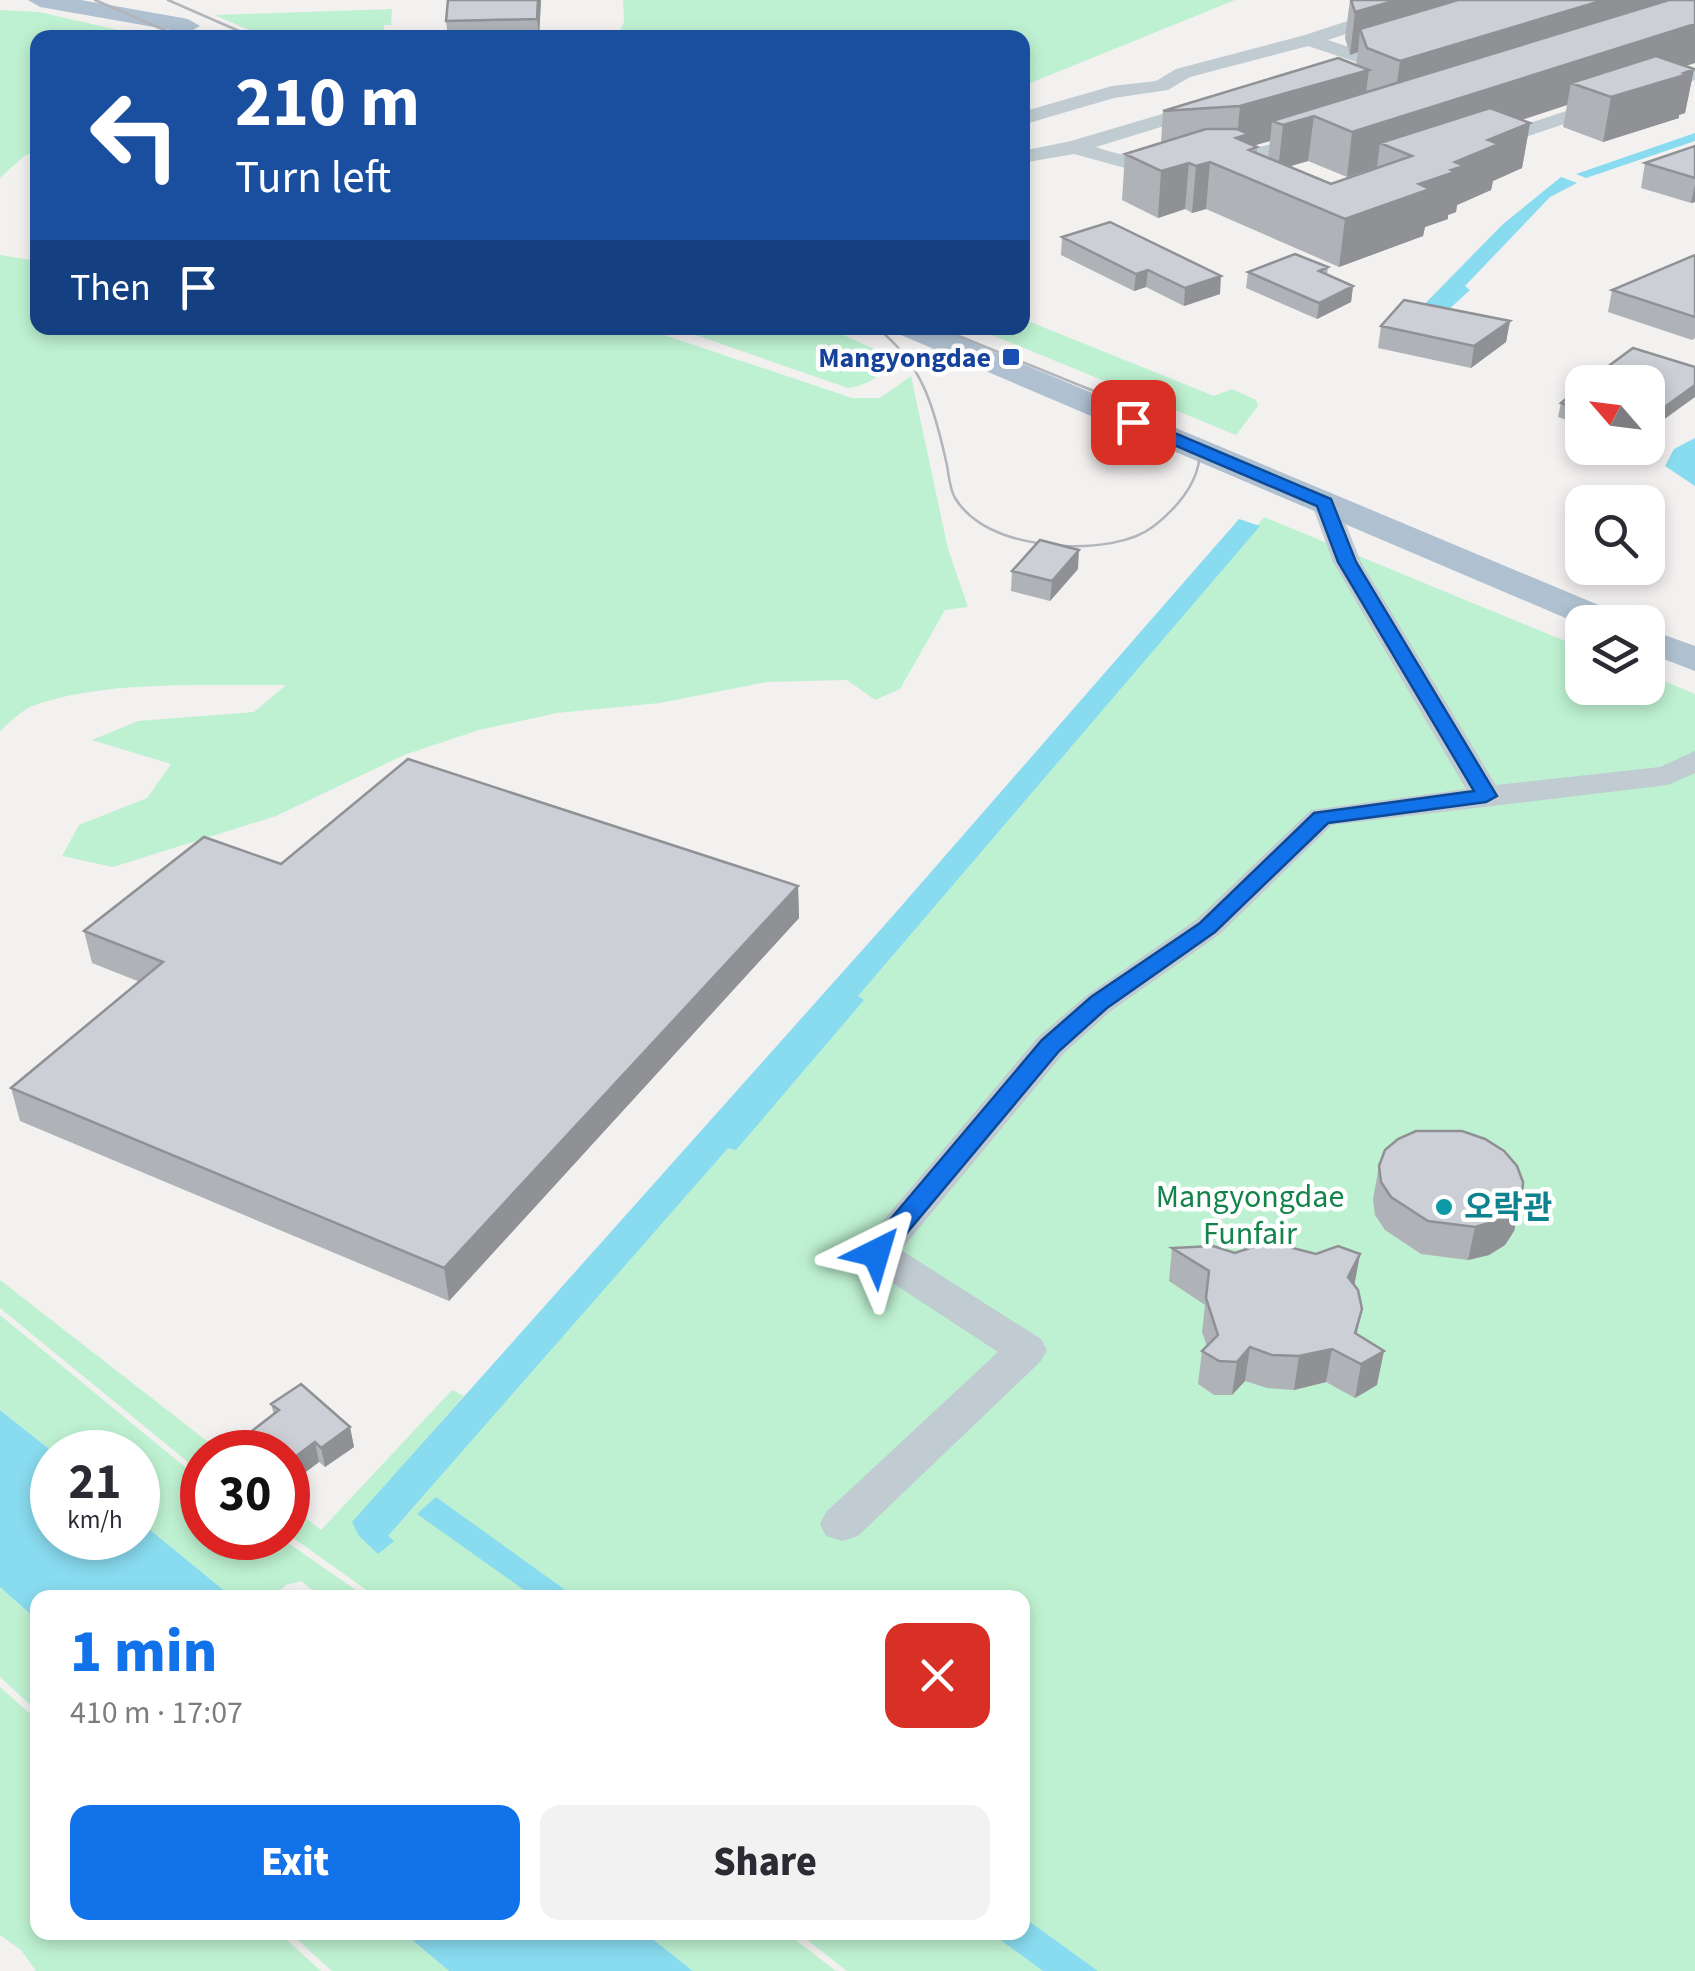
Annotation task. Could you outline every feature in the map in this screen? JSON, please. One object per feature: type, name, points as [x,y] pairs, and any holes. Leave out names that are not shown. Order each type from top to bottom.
[{"type":"main road","points":[[40,0],[188,26]]},
{"type":"main road","points":[[117,0],[197,30]]},
{"type":"main road","points":[[148,0],[188,26]]},
{"type":"main road","points":[[929,335],[1567,605]]},
{"type":"main road","points":[[1665,647],[1695,660]]},
{"type":"street","points":[[1030,117],[1112,92],[1143,90],[1244,54],[1309,40],[1419,6]]},
{"type":"street","points":[[1309,40],[1375,57],[1334,69]]},
{"type":"street","points":[[1461,152],[1695,74]]},
{"type":"street","points":[[1030,156],[1066,149],[1220,104],[1171,81]]},
{"type":"street","points":[[1484,121],[1516,134]]},
{"type":"street","points":[[1030,134],[1066,149],[1184,169],[1236,164],[1341,132]]},
{"type":"street","points":[[1236,164],[1270,178]]},
{"type":"street","points":[[1324,502],[1347,562],[1486,796]]},
{"type":"street","points":[[842,1524],[1026,1350],[876,1253],[1050,1045],[1099,1002],[1208,928],[1322,818],[1668,776],[1695,760]]},
{"type":"green space","points":[[623,0],[1235,0],[1030,83],[1030,30],[620,30]]},
{"type":"green space","points":[[392,9],[391,25],[384,25],[384,30],[249,30],[214,15]]},
{"type":"green space","points":[[0,10],[39,12],[118,30],[30,30],[30,153],[0,178]]},
{"type":"green space","points":[[0,255],[30,260],[30,335],[664,335],[852,398],[880,398],[911,376],[948,549],[968,607],[945,610],[900,689],[875,700],[847,680],[767,682],[660,703],[557,713],[479,730],[404,755],[276,816],[113,867],[62,856],[79,825],[147,798],[171,764],[92,740],[138,721],[254,712],[286,685],[156,686],[89,692],[30,707],[0,731]]},
{"type":"green space","points":[[1030,322],[1214,396],[1232,389],[1256,400],[1258,406],[1236,435],[992,335],[1030,335]]},
{"type":"green space","points":[[695,335],[843,335],[893,357],[875,378],[848,388]]},
{"type":"green space","name":"Mangyongdae Funfair","points":[[1264,517],[1565,641],[1565,705],[1665,705],[1665,681],[1695,694],[1695,1971],[847,1971],[807,1940],[1030,1940],[1030,1590],[366,1590],[310,1550],[310,1521],[321,1530],[452,1390],[464,1396],[353,1522],[393,1541],[387,1537],[387,1530]]},
{"type":"green space","points":[[0,1280],[193,1430],[180,1430],[180,1455],[160,1439],[160,1430],[149,1430],[0,1308]]},
{"type":"green space","points":[[0,1315],[140,1430],[30,1430],[30,1434],[0,1410]]},
{"type":"green space","points":[[160,1446],[180,1463],[180,1554],[160,1538]]},
{"type":"green space","points":[[310,1558],[356,1590],[312,1590],[301,1581],[280,1590],[223,1590],[187,1560]]},
{"type":"green space","points":[[0,1587],[30,1614],[30,1705],[0,1677]]},
{"type":"green space","points":[[0,1687],[30,1714],[30,1940],[287,1940],[321,1971],[36,1971],[21,1950],[0,1935]]},
{"type":"green space","points":[[298,1940],[412,1940],[449,1971],[332,1971]]},
{"type":"green space","points":[[654,1940],[796,1940],[836,1971],[693,1971]]},
{"type":"water","points":[[1695,133],[1695,141],[1586,178],[1576,174]]},
{"type":"water","points":[[1561,177],[1577,183],[1550,197],[1465,286],[1470,290],[1433,324],[1411,318],[1502,225]]},
{"type":"water","points":[[1695,438],[1695,486],[1665,466],[1674,449]]},
{"type":"water","points":[[1239,519],[1260,526],[858,996],[864,1000],[736,1150],[728,1148],[388,1536],[394,1541],[378,1554],[359,1536],[352,1522],[890,919]]},
{"type":"water","points":[[0,1410],[30,1434],[30,1560],[160,1560],[160,1538],[180,1554],[180,1560],[187,1560],[223,1590],[30,1590],[30,1614],[0,1587]]},
{"type":"water","points":[[436,1497],[565,1590],[524,1590],[417,1514]]},
{"type":"water","points":[[1030,1922],[1098,1971],[1043,1971],[1001,1940],[1030,1940]]},
{"type":"water","points":[[412,1940],[654,1940],[693,1971],[449,1971]]},
{"type":"building","points":[[448,0],[538,0],[537,19],[446,21]]},
{"type":"building","points":[[1351,0],[1397,0],[1355,12]]},
{"type":"building","points":[[1458,0],[1604,0],[1400,61],[1367,48],[1360,29]]},
{"type":"building","points":[[1669,0],[1695,0],[1695,24],[1352,132],[1314,116],[1283,125],[1272,121]]},
{"type":"building","points":[[1656,56],[1694,69],[1611,97],[1571,83]]},
{"type":"building","points":[[1338,58],[1369,70],[1240,106],[1163,111]]},
{"type":"building","points":[[1490,108],[1530,123],[1488,140],[1499,144],[1455,162],[1464,166],[1451,170],[1455,172],[1419,184],[1430,189],[1345,219],[1210,162],[1161,171],[1125,154],[1206,129],[1237,129],[1249,134],[1236,138],[1257,147],[1249,150],[1331,184],[1412,156],[1380,143]]},
{"type":"building","points":[[1695,146],[1695,178],[1645,163]]},
{"type":"building","points":[[1110,222],[1221,276],[1185,288],[1148,270],[1136,274],[1062,237]]},
{"type":"building","points":[[1295,254],[1328,267],[1319,271],[1353,286],[1319,303],[1248,272]]},
{"type":"building","points":[[1695,255],[1695,317],[1612,290]]},
{"type":"building","points":[[1404,300],[1510,321],[1474,346],[1381,326]]},
{"type":"building","points":[[1633,348],[1695,367],[1695,385],[1665,407],[1665,365],[1610,365]]},
{"type":"building","points":[[1040,540],[1079,550],[1052,581],[1012,571]]},
{"type":"building","points":[[408,759],[798,886],[444,1268],[11,1088],[163,962],[84,931],[204,837],[281,864]]},
{"type":"building","points":[[1416,1131],[1462,1131],[1504,1151],[1517,1166],[1523,1182],[1522,1198],[1512,1212],[1475,1227],[1428,1221],[1391,1197],[1381,1182],[1379,1166],[1385,1150]]},
{"type":"building","points":[[1281,1245],[1316,1254],[1338,1246],[1360,1254],[1348,1277],[1358,1290],[1362,1309],[1355,1333],[1384,1351],[1361,1364],[1332,1349],[1299,1356],[1272,1355],[1250,1347],[1237,1362],[1219,1361],[1202,1351],[1218,1335],[1206,1298],[1209,1271],[1172,1248],[1213,1246],[1235,1253],[1256,1246]]},
{"type":"building","points":[[301,1384],[350,1427],[321,1448],[315,1442],[310,1446],[310,1430],[253,1430],[279,1410],[271,1404]]},
{"type":"tram line","points":[[95,0],[164,30]]},
{"type":"tram line","points":[[168,0],[237,30]]},
{"type":"tram line","points":[[884,335],[905,356],[924,387],[955,498],[964,510],[989,528],[1050,545],[1111,543],[1145,532],[1186,493],[1196,473],[1200,450],[1165,420],[956,335]]},
{"type":"place","name":"Mangyongdae","points":[[1011,357]]},
{"type":"place","name":"오락관","points":[[1444,1207]]},
{"type":"route","points":[[876,1253],[1050,1045],[1099,1002],[1208,928],[1322,818],[1486,796],[1347,562],[1324,502],[1133,422]]}]
